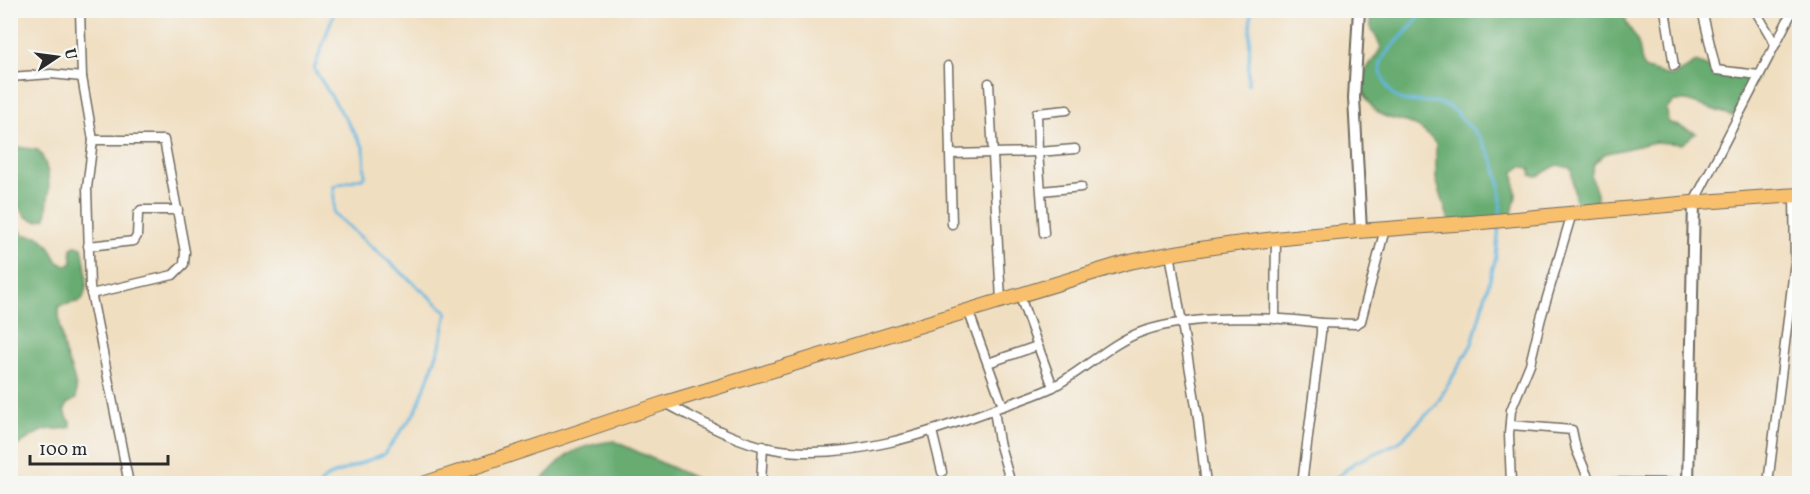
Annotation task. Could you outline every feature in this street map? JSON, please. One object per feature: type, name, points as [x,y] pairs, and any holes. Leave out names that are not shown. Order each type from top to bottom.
[{"type":"main road","points":[[427,483],[665,403],[1019,294],[1125,263],[1170,253],[1361,231],[1797,195]]},
{"type":"street","points":[[80,10],[82,77],[93,140],[87,188],[91,294],[129,483]]},
{"type":"street","points":[[1359,10],[1354,98],[1361,231]]},
{"type":"street","points":[[1665,10],[1674,66]]},
{"type":"street","points":[[1702,10],[1716,70],[1759,75]]},
{"type":"street","points":[[1755,10],[1775,44]]},
{"type":"street","points":[[1567,483],[1688,482],[1694,202],[1793,10]]},
{"type":"street","points":[[948,66],[952,224]]},
{"type":"street","points":[[10,77],[51,74],[82,77]]},
{"type":"street","points":[[989,83],[1001,300]]},
{"type":"street","points":[[1044,233],[1037,113],[1067,110]]},
{"type":"street","points":[[91,294],[165,278],[180,271],[185,252],[164,140],[93,140]]},
{"type":"street","points":[[950,154],[1075,149]]},
{"type":"street","points":[[1042,191],[1080,187]]},
{"type":"street","points":[[1768,483],[1795,261],[1797,195]]},
{"type":"street","points":[[88,246],[134,241],[137,236],[138,214],[141,210],[178,210]]},
{"type":"street","points":[[1511,483],[1512,410],[1530,364],[1572,213]]},
{"type":"street","points":[[665,403],[722,432],[776,450],[861,449],[932,431],[1053,387],[1120,342],[1143,331],[1183,323],[1275,319],[1356,324],[1361,321],[1385,229]]},
{"type":"street","points":[[1275,319],[1276,239]]},
{"type":"street","points":[[1170,253],[1183,323],[1206,483]]},
{"type":"street","points":[[1019,294],[1053,387]]},
{"type":"street","points":[[968,310],[988,363],[998,408],[999,442],[1011,483]]},
{"type":"street","points":[[1302,483],[1316,384],[1321,323]]},
{"type":"street","points":[[988,363],[1037,346]]},
{"type":"street","points":[[1510,425],[1572,430],[1576,449],[1590,482]]},
{"type":"street","points":[[932,431],[942,472]]},
{"type":"street","points":[[761,483],[763,446]]},
{"type":"green space","points":[[1368,10],[1624,11],[1628,26],[1638,43],[1644,68],[1672,77],[1696,62],[1716,70],[1757,78],[1733,116],[1687,101],[1674,101],[1667,109],[1668,122],[1696,133],[1682,144],[1655,142],[1604,154],[1594,164],[1591,176],[1597,202],[1576,205],[1571,168],[1557,165],[1538,176],[1531,175],[1530,169],[1522,166],[1514,172],[1516,196],[1511,219],[1450,224],[1436,179],[1436,144],[1419,128],[1379,113],[1369,103],[1363,90],[1363,76],[1381,47],[1371,27]]},
{"type":"green space","points":[[11,146],[38,150],[43,158],[49,182],[46,218],[37,221],[26,217],[19,207],[11,206]]},
{"type":"green space","points":[[10,222],[25,235],[38,236],[48,244],[58,262],[66,266],[72,263],[71,248],[77,245],[82,247],[87,282],[81,301],[59,306],[62,341],[76,387],[76,399],[67,404],[64,412],[71,427],[41,431],[11,449]]},
{"type":"green space","points":[[614,441],[706,483],[539,483],[556,464],[572,453],[589,445]]},
{"type":"waterway","points":[[320,484],[327,477],[384,454],[416,411],[440,346],[447,312],[334,214],[334,186],[365,177],[364,148],[314,69],[335,10]]},
{"type":"waterway","points":[[1248,85],[1251,10]]},
{"type":"waterway","points":[[1424,10],[1381,62],[1382,76],[1390,91],[1397,98],[1404,101],[1430,102],[1447,106],[1454,110],[1474,131],[1489,152],[1498,176],[1500,215]]},
{"type":"waterway","points":[[1334,484],[1335,479],[1354,463],[1399,442],[1436,405],[1472,344],[1496,257],[1499,224]]}]
